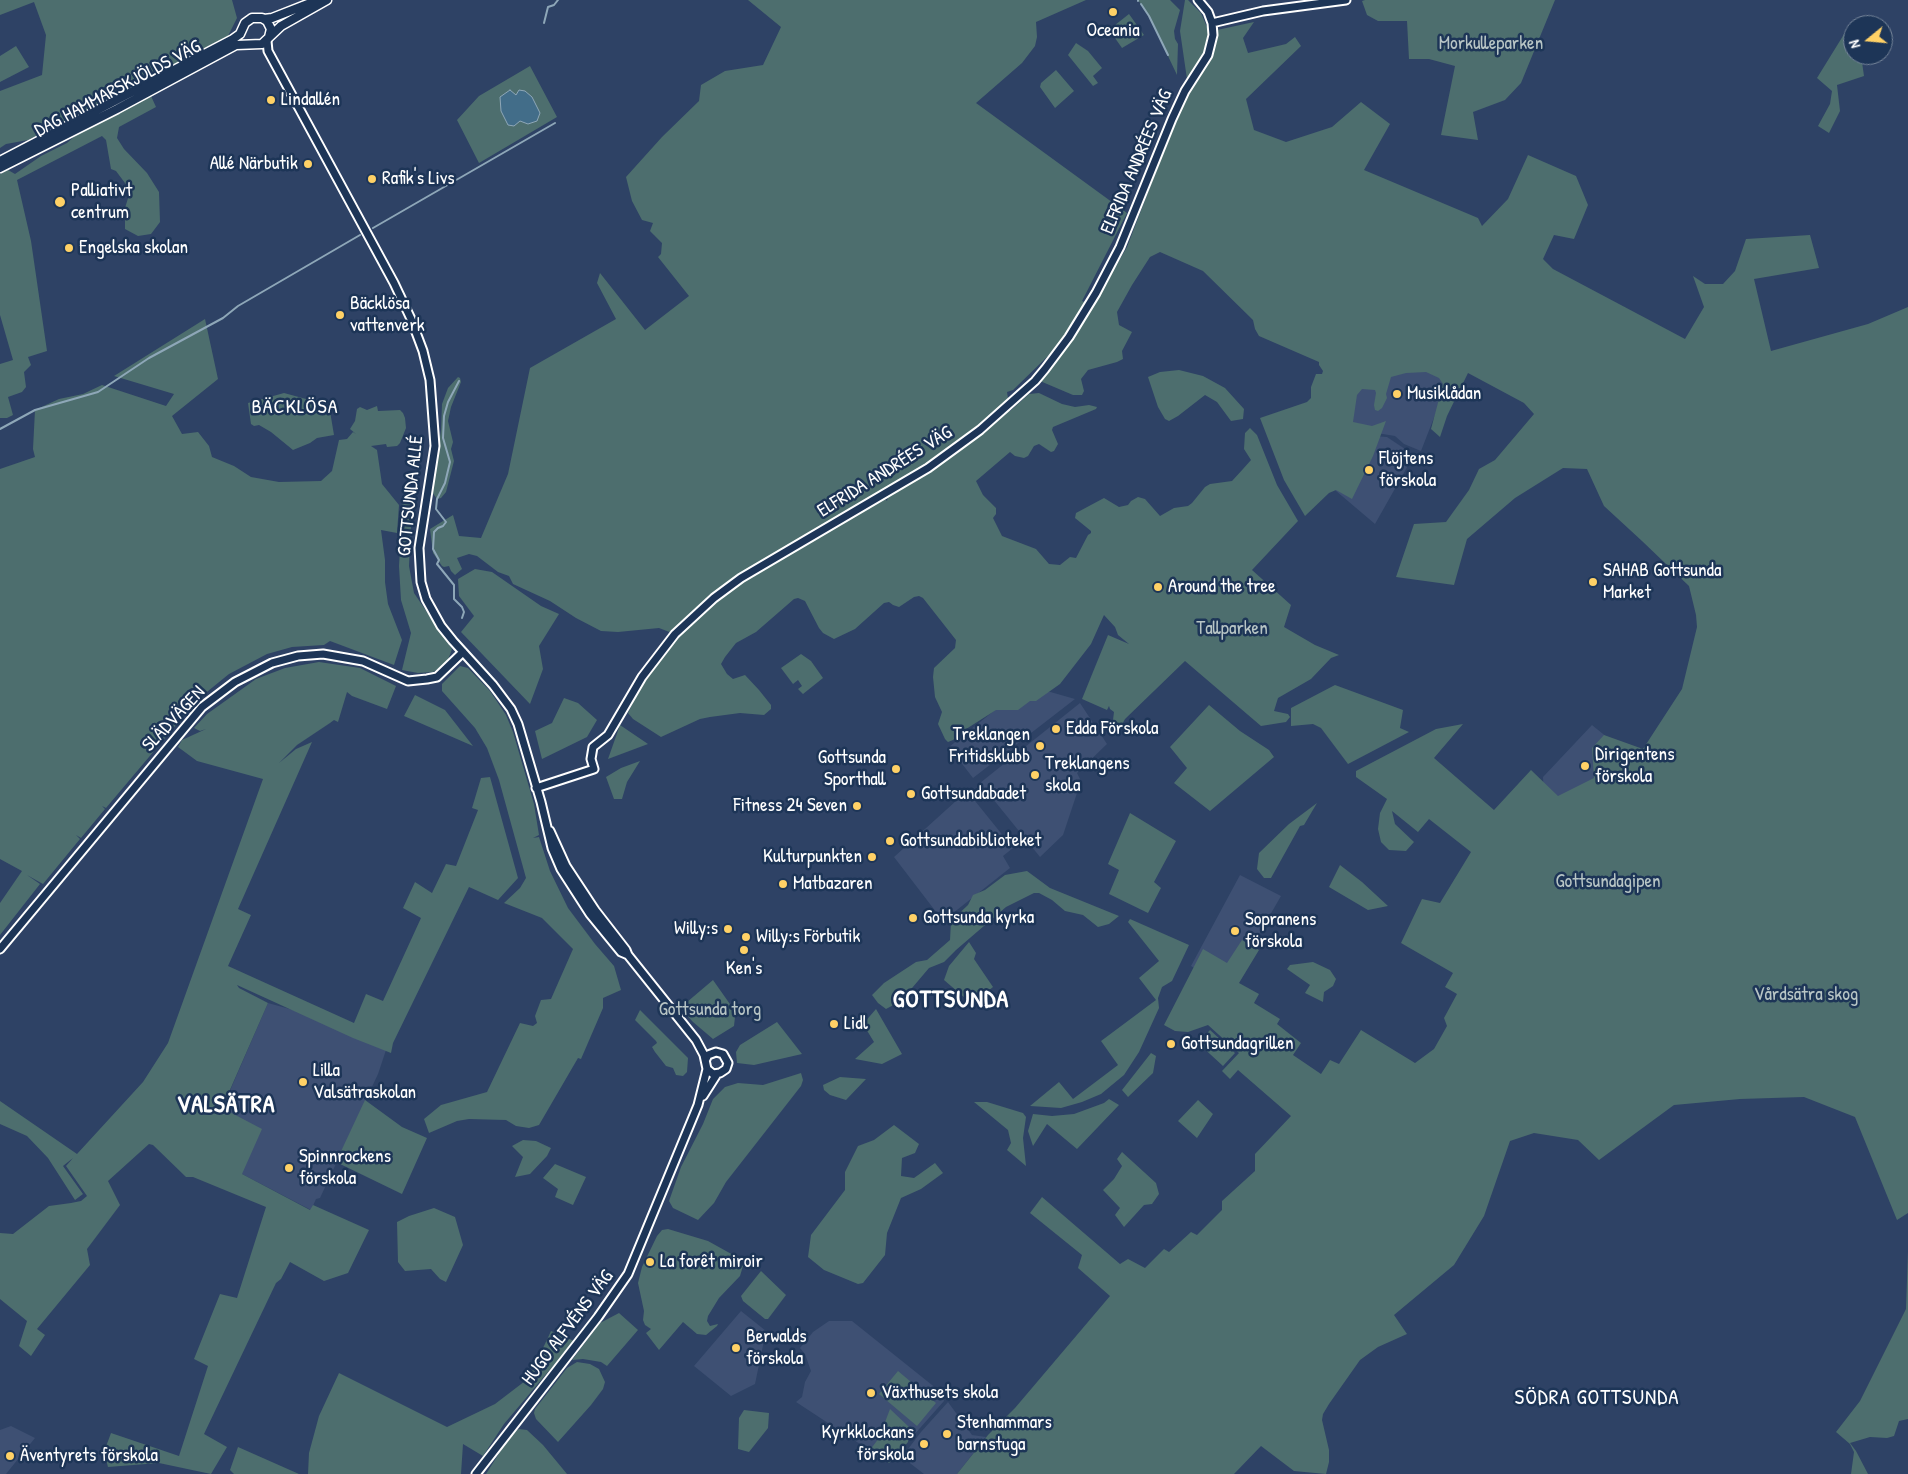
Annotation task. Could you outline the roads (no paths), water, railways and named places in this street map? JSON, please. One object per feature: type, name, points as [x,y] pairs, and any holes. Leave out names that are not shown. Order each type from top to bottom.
[{"type":"main road","name":"DAG HAMMARSKJÖLDS VÄG","points":[[0,161],[237,37],[245,23],[252,18],[272,18],[318,0]]},
{"type":"main road","name":"DAG HAMMARSKJÖLDS VÄG","points":[[0,168],[118,109],[236,45],[255,45],[268,40],[281,26],[327,0]]},
{"type":"main road","points":[[264,19],[270,25],[271,30],[268,40]]},
{"type":"main road","points":[[243,28],[244,38],[255,45]]},
{"type":"street","points":[[1198,0],[1208,12],[1212,23],[1263,11],[1346,0]]},
{"type":"street","name":"ELFRIDA ANDRÉES VÄG","points":[[536,788],[594,770],[591,759],[593,747],[608,735],[642,677],[670,641],[688,621],[714,598],[741,578],[928,468],[980,430],[1035,381],[1078,322],[1096,293],[1120,247],[1172,118],[1185,91],[1208,55],[1213,35],[1212,23]]},
{"type":"street","name":"GOTTSUNDA ALLÉ","points":[[268,40],[268,51],[394,283],[412,319],[423,351],[430,380],[435,446],[419,548],[421,582],[426,600],[441,626],[493,685],[511,710],[518,724],[547,826],[572,876],[628,955],[696,1040],[706,1059]]},
{"type":"street","points":[[255,45],[268,51]]},
{"type":"street","name":"SLÄDVÄGEN","points":[[0,949],[202,708],[234,682],[272,663],[298,656],[323,654],[363,661],[408,681],[427,680],[437,676],[463,652]]},
{"type":"street","name":"GOTTSUNDA ALLÉ","points":[[696,1040],[712,1052]]},
{"type":"street","points":[[712,1052],[721,1052],[727,1060],[726,1069],[717,1074],[706,1069],[706,1059],[712,1052]]},
{"type":"street","name":"HUGO ALFVÉNS VÄG","points":[[698,1105],[706,1069]]},
{"type":"street","name":"HUGO ALFVÉNS VÄG","points":[[476,1474],[580,1340],[628,1274],[698,1105],[717,1074]]},
{"type":"waterway","points":[[544,23],[548,7],[554,5],[558,0]]},
{"type":"waterway","points":[[1141,4],[1168,55]]},
{"type":"waterway","points":[[373,228],[555,123]]},
{"type":"waterway","points":[[0,429],[35,410],[98,392],[149,358],[223,318],[238,306],[360,235]]},
{"type":"waterway","points":[[459,381],[448,402],[444,416],[443,438],[450,462],[445,483],[437,499],[436,509],[446,522],[434,532],[433,549],[439,560],[437,564],[454,585],[454,599],[464,612],[462,618]]},
{"type":"place","name":"Oceania","points":[[1113,12]]},
{"type":"place","name":"Lindallén","points":[[271,100]]},
{"type":"place","name":"Allé Närbutik","points":[[308,164]]},
{"type":"place","name":"Rafik's Livs","points":[[372,179]]},
{"type":"place","name":"Palliativt centrum","points":[[60,202]]},
{"type":"place","name":"Engelska skolan","points":[[69,248]]},
{"type":"place","name":"Bäcklösa vattenverk","points":[[340,315]]},
{"type":"place","name":"Musiklådan","points":[[1397,394]]},
{"type":"place","name":"Flöjtens förskola","points":[[1369,470]]},
{"type":"place","name":"SAHAB Gottsunda Market","points":[[1593,582]]},
{"type":"place","name":"Around the tree","points":[[1158,587]]},
{"type":"place","name":"Edda Förskola","points":[[1056,729]]},
{"type":"place","name":"Treklangen Fritidsklubb","points":[[1040,746]]},
{"type":"place","name":"Dirigentens förskola","points":[[1585,766]]},
{"type":"place","name":"Gottsunda Sporthall","points":[[896,769]]},
{"type":"place","name":"Treklangens skola","points":[[1035,775]]},
{"type":"place","name":"Gottsundabadet","points":[[911,794]]},
{"type":"place","name":"Fitness 24 Seven","points":[[857,806]]},
{"type":"place","name":"Gottsundabiblioteket","points":[[890,841]]},
{"type":"place","name":"Kulturpunkten","points":[[872,857]]},
{"type":"place","name":"Matbazaren","points":[[783,884]]},
{"type":"place","name":"Gottsunda kyrka","points":[[913,918]]},
{"type":"place","name":"Willy:s","points":[[728,929]]},
{"type":"place","name":"Sopranens förskola","points":[[1235,931]]},
{"type":"place","name":"Willy:s Förbutik","points":[[746,937]]},
{"type":"place","name":"Ken's","points":[[744,950]]},
{"type":"place","name":"Lidl","points":[[834,1024]]},
{"type":"place","name":"Gottsundagrillen","points":[[1171,1044]]},
{"type":"place","name":"Lilla Valsätraskolan","points":[[303,1082]]},
{"type":"place","name":"Spinnrockens förskola","points":[[289,1168]]},
{"type":"place","name":"La forêt miroir","points":[[650,1262]]},
{"type":"place","name":"Berwalds förskola","points":[[736,1348]]},
{"type":"place","name":"Växthusets skola","points":[[871,1393]]},
{"type":"place","name":"Stenhammars barnstuga","points":[[947,1434]]},
{"type":"place","name":"Kyrkklockans förskola","points":[[924,1444]]},
{"type":"place","name":"Äventyrets förskola","points":[[10,1456]]},
{"type":"district","name":"BÄCKLÖSA","points":[[295,408]]},
{"type":"district","name":"GOTTSUNDA","points":[[951,1001]]},
{"type":"district","name":"VALSÄTRA","points":[[226,1106]]},
{"type":"district","name":"SÖDRA GOTTSUNDA","points":[[1597,1398]]},
{"type":"park label","name":"Morkulleparken","points":[[1491,44]]},
{"type":"park label","name":"Tallparken","points":[[1232,629]]},
{"type":"park label","name":"Gottsundagipen","points":[[1608,882]]},
{"type":"park label","name":"Vårdsätra skog","points":[[1806,995]]},
{"type":"park label","name":"Gottsunda torg","points":[[710,1010]]}]
